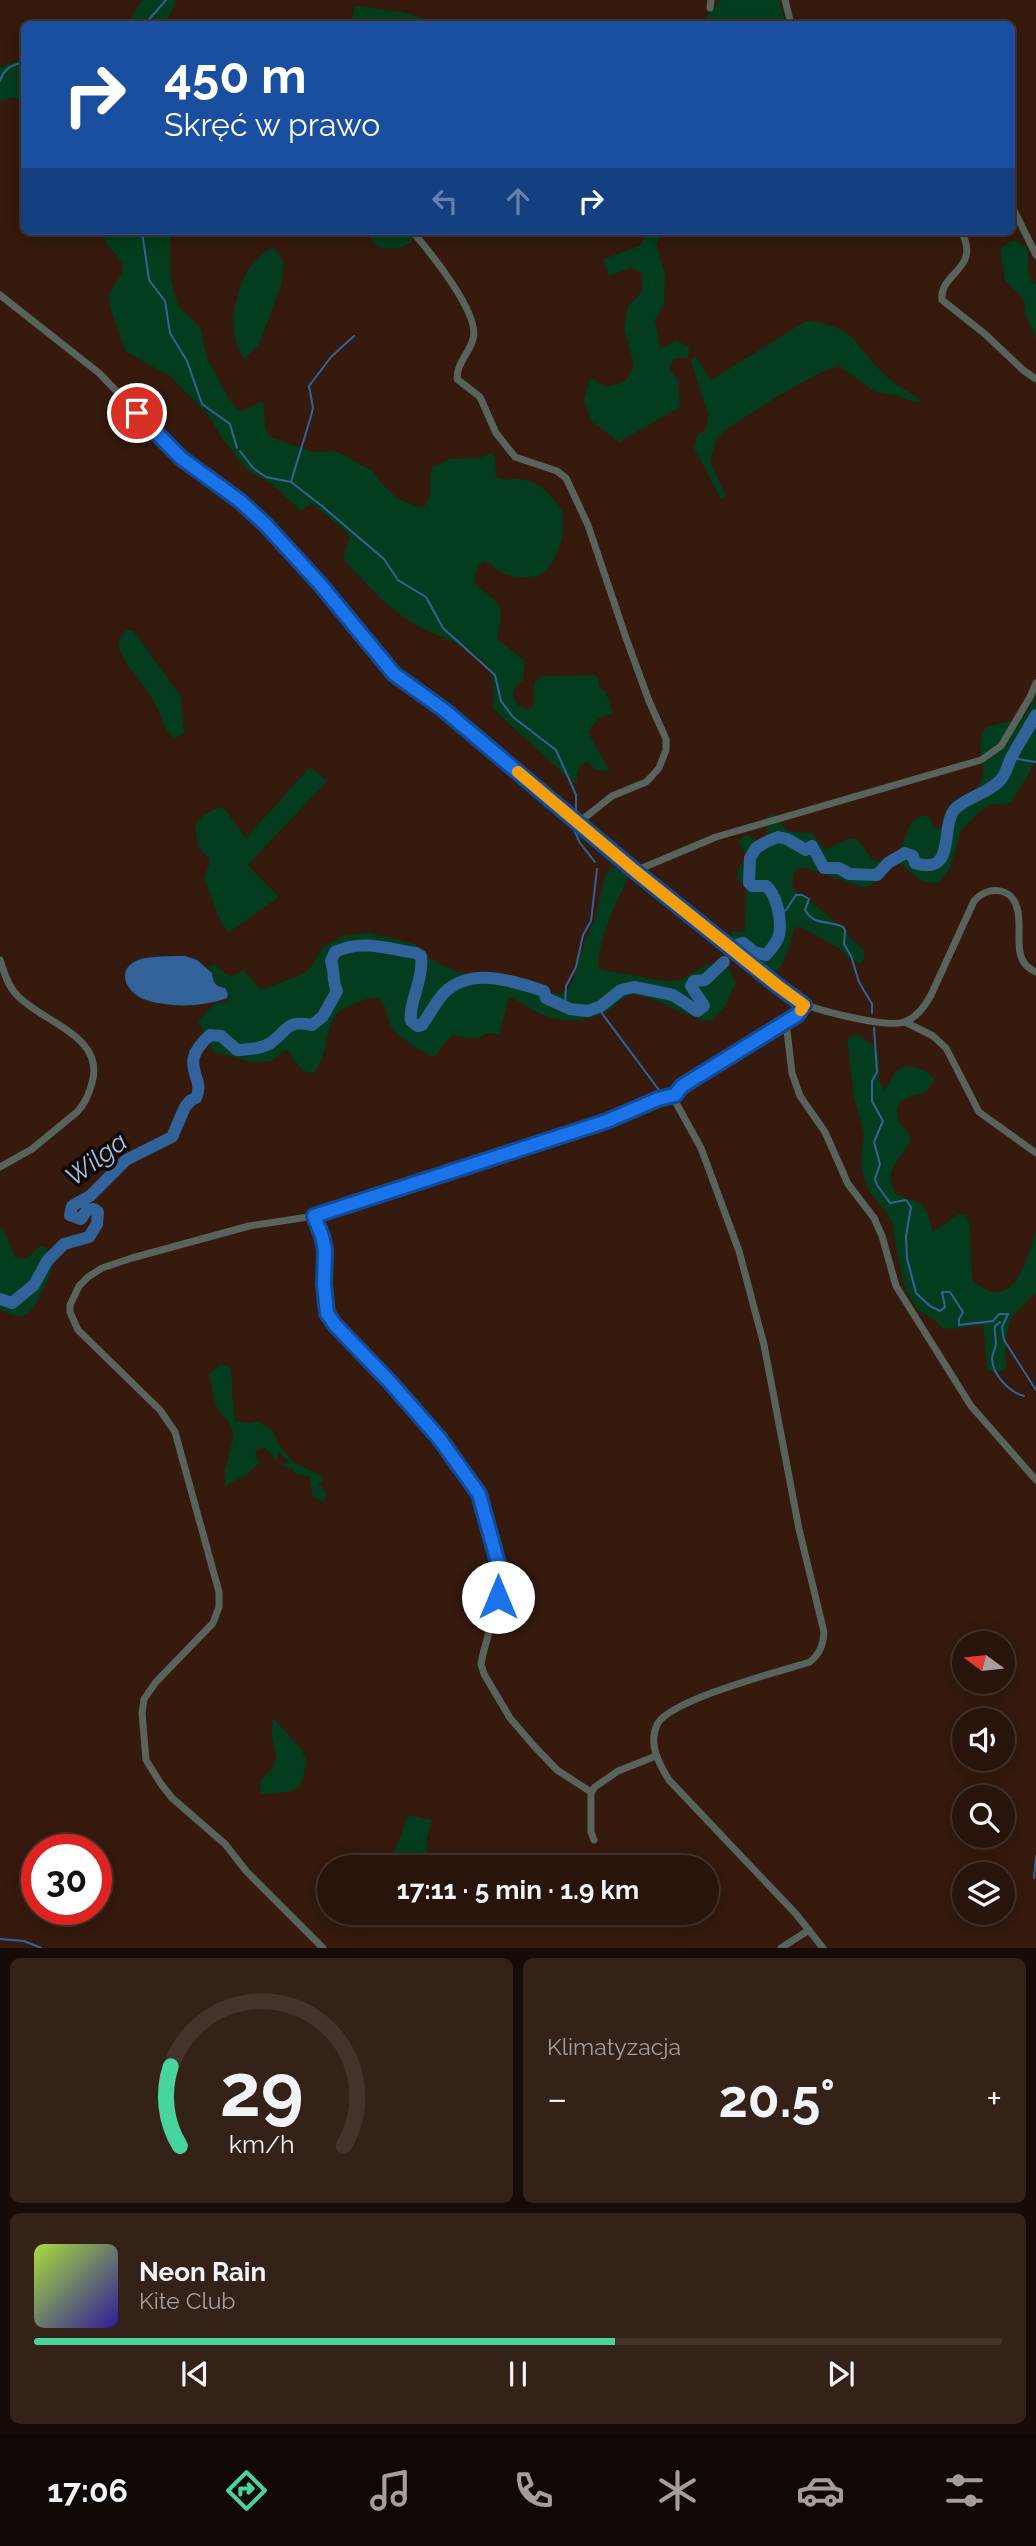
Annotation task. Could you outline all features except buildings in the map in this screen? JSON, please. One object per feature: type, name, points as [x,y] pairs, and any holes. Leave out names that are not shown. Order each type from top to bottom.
[{"type":"street","points":[[785,0],[791,21]]},
{"type":"street","points":[[1015,212],[1036,255]]},
{"type":"street","points":[[415,235],[444,272],[475,327],[473,340],[459,363],[457,379],[480,397],[496,433],[515,457],[557,471],[566,478],[572,489],[588,526],[649,701],[666,739],[662,759],[646,782],[612,796],[578,823]]},
{"type":"street","points":[[963,235],[968,248],[967,257],[943,290],[942,300],[1036,379]]},
{"type":"street","points":[[0,295],[99,373],[181,458],[248,509],[314,577],[394,674],[444,710],[635,871],[804,1005],[881,1022],[905,1022],[933,1036],[946,1048],[979,1112],[1036,1153]]},
{"type":"street","points":[[635,871],[716,837],[981,760],[1001,746],[1036,683]]},
{"type":"street","points":[[905,1022],[926,1005],[966,914],[984,892],[1004,892],[1015,903],[1019,916],[1020,954],[1026,966],[1036,972]]},
{"type":"street","points":[[0,960],[6,978],[17,995],[84,1044],[92,1059],[93,1077],[83,1106],[77,1112],[32,1149],[0,1167]]},
{"type":"street","points":[[323,1948],[247,1872],[225,1844],[172,1798],[146,1760],[142,1713],[144,1699],[156,1682],[213,1623],[219,1607],[219,1592],[175,1432],[169,1421],[127,1376],[78,1330],[70,1306],[79,1286],[102,1268],[248,1226],[314,1216],[607,1121],[658,1099],[675,1095],[682,1086],[797,1015],[804,1005]]},
{"type":"street","points":[[786,1022],[792,1073],[800,1096],[825,1132],[848,1184],[874,1218],[896,1286],[971,1406],[1036,1480]]},
{"type":"street","points":[[675,1095],[679,1109],[701,1148],[739,1251],[764,1345],[799,1529],[824,1632],[819,1654],[810,1662],[697,1698],[666,1715],[657,1723],[654,1745],[656,1756],[678,1790],[809,1930],[822,1948]]},
{"type":"street","points":[[314,1216],[325,1250],[324,1285],[327,1313],[439,1438],[469,1478],[484,1504],[499,1576],[495,1610],[481,1664],[484,1674],[510,1718],[534,1746],[557,1770],[591,1793]]},
{"type":"street","points":[[594,1840],[591,1832],[591,1793],[595,1787],[618,1771],[656,1756]]},
{"type":"street","points":[[781,1948],[809,1930]]},
{"type":"green space","points":[[143,0],[177,0],[166,21],[128,21]]},
{"type":"green space","points":[[721,0],[780,0],[784,21],[702,21]]},
{"type":"green space","points":[[355,6],[402,12],[426,19],[426,21],[351,21]]},
{"type":"green space","points":[[21,61],[21,99],[11,97],[0,102],[0,67]]},
{"type":"green space","points":[[170,235],[171,280],[178,306],[200,327],[207,358],[237,409],[242,411],[260,402],[264,404],[265,428],[270,437],[313,452],[333,451],[342,454],[374,472],[379,481],[398,499],[422,508],[429,499],[432,468],[449,459],[479,458],[491,453],[495,456],[496,477],[526,480],[548,493],[562,510],[563,519],[560,547],[552,563],[539,576],[515,577],[482,562],[475,578],[476,584],[500,608],[497,639],[525,661],[523,681],[518,683],[513,692],[517,704],[529,709],[533,707],[534,683],[541,676],[594,675],[598,678],[600,688],[605,690],[613,713],[598,719],[588,732],[610,772],[595,769],[587,762],[582,763],[577,772],[577,783],[573,782],[493,709],[494,685],[489,668],[479,657],[414,624],[385,602],[343,559],[350,535],[312,503],[301,511],[273,485],[247,470],[206,412],[170,376],[126,352],[109,299],[111,289],[123,269],[104,237]]},
{"type":"green space","points":[[371,235],[417,235],[407,245],[392,249],[378,247],[371,240]]},
{"type":"green space","points":[[644,235],[661,235],[656,244],[665,274],[664,304],[655,320],[660,349],[677,340],[689,348],[688,358],[674,358],[670,369],[678,380],[680,407],[619,442],[592,422],[584,401],[590,377],[606,387],[625,382],[634,365],[624,328],[628,305],[641,291],[641,272],[630,268],[609,276],[603,259],[640,246]]},
{"type":"green space","points":[[1011,241],[1017,241],[1028,249],[1031,282],[1036,284],[1036,338],[1025,314],[1024,299],[1005,281],[1000,249]]},
{"type":"green space","points":[[272,248],[280,254],[284,264],[281,286],[259,345],[244,359],[237,347],[234,332],[237,298],[250,268],[260,256]]},
{"type":"green space","points":[[813,321],[838,328],[852,337],[888,378],[923,401],[914,402],[875,392],[838,365],[823,372],[766,403],[717,438],[710,461],[726,496],[721,499],[694,448],[698,434],[706,430],[708,415],[691,361],[695,356],[711,380],[804,322]]},
{"type":"green space","points":[[126,630],[133,631],[138,637],[181,697],[184,734],[175,738],[165,728],[152,699],[123,657],[119,644]]},
{"type":"green space","points":[[1036,696],[1036,758],[1028,775],[1012,801],[1005,805],[990,804],[961,831],[950,868],[941,880],[934,884],[920,880],[901,864],[894,864],[872,885],[865,888],[807,868],[799,868],[794,873],[792,888],[824,912],[864,951],[864,959],[860,964],[846,956],[842,950],[801,927],[794,928],[783,963],[770,972],[753,960],[730,935],[732,931],[744,932],[745,928],[746,887],[737,879],[738,870],[747,856],[738,842],[747,834],[755,841],[763,842],[767,834],[767,817],[773,813],[787,831],[812,833],[824,849],[844,840],[858,840],[873,860],[880,861],[900,848],[916,818],[929,816],[933,827],[940,829],[956,804],[973,795],[983,775],[980,745],[985,728],[1020,719]]},
{"type":"green space","points":[[310,767],[327,781],[248,865],[279,897],[228,933],[220,920],[204,878],[209,858],[198,847],[195,825],[205,814],[219,807],[225,809],[246,838]]},
{"type":"green space","points":[[615,867],[626,876],[626,880],[604,935],[599,969],[674,981],[707,965],[722,964],[736,982],[727,1003],[712,1021],[634,995],[626,997],[610,1010],[597,1016],[560,1020],[509,997],[499,1035],[489,1033],[476,1038],[451,1036],[434,1057],[398,1034],[391,1026],[380,1000],[365,999],[345,1008],[333,1020],[322,1059],[313,1073],[301,1069],[288,1051],[283,1051],[271,1061],[253,1062],[214,1052],[198,1021],[214,1004],[228,1001],[229,994],[225,988],[214,982],[212,972],[207,967],[214,964],[230,977],[243,970],[261,990],[303,974],[323,947],[342,936],[369,933],[415,944],[432,960],[457,972],[505,975],[538,989],[558,994],[565,992],[573,981],[596,916],[605,876]]},
{"type":"green space","points":[[855,1034],[867,1041],[878,1053],[880,1081],[884,1090],[893,1075],[903,1067],[921,1069],[935,1080],[923,1093],[903,1100],[898,1106],[898,1122],[911,1138],[892,1170],[892,1185],[896,1194],[925,1208],[933,1232],[957,1215],[966,1215],[970,1225],[972,1279],[986,1289],[997,1292],[1007,1289],[1022,1270],[1036,1231],[1036,1292],[1012,1316],[1006,1337],[1006,1368],[997,1373],[987,1370],[983,1325],[942,1328],[935,1320],[918,1310],[907,1292],[892,1223],[869,1191],[861,1163],[864,1134],[854,1097],[847,1039]]},
{"type":"green space","points":[[0,1227],[4,1230],[15,1257],[26,1258],[40,1246],[47,1248],[54,1260],[39,1298],[31,1311],[21,1316],[0,1310]]},
{"type":"green space","points":[[221,1364],[231,1368],[236,1421],[258,1421],[273,1431],[279,1445],[293,1462],[324,1477],[322,1482],[318,1483],[327,1494],[324,1503],[312,1495],[310,1476],[297,1475],[293,1469],[281,1466],[288,1461],[278,1452],[276,1460],[265,1448],[257,1449],[255,1456],[260,1462],[246,1475],[225,1486],[225,1471],[234,1434],[229,1422],[216,1407],[209,1374]]},
{"type":"green space","points":[[274,1719],[301,1749],[307,1762],[300,1787],[287,1792],[260,1794],[261,1779],[275,1763],[272,1737]]},
{"type":"green space","points":[[408,1815],[432,1820],[427,1838],[428,1855],[393,1855]]},
{"type":"water","points":[[185,956],[197,960],[212,973],[215,984],[225,988],[227,998],[197,1005],[166,1004],[139,997],[125,980],[127,968],[141,959]]},
{"type":"waterway","points":[[148,21],[166,0]]},
{"type":"waterway","points":[[0,81],[9,68],[21,64]]},
{"type":"waterway","points":[[143,235],[149,280],[165,301],[170,333],[187,361],[202,404],[230,424],[237,448]]},
{"type":"waterway","points":[[291,482],[313,408],[309,386],[331,357],[354,336]]},
{"type":"waterway","points":[[240,451],[253,468],[266,477],[291,482],[322,506],[384,559],[398,580],[426,597],[443,628],[495,675],[501,701],[513,717],[556,750],[576,795],[576,814]]},
{"type":"waterway","name":"Wilga","points":[[737,945],[743,943],[754,952],[766,955],[779,935],[779,915],[773,895],[766,886],[752,886],[749,883],[750,858],[756,848],[778,837],[787,839],[806,850],[812,846],[824,868],[839,868],[849,874],[877,875],[888,863],[905,853],[913,856],[915,863],[928,865],[937,862],[945,846],[951,815],[961,804],[998,783],[1036,715]]},
{"type":"waterway","points":[[1011,758],[1036,762]]},
{"type":"waterway","points":[[571,823],[580,843],[595,862]]},
{"type":"waterway","points":[[565,1006],[566,986],[576,967],[583,935],[591,921],[597,869]]},
{"type":"waterway","points":[[779,915],[796,895],[802,895],[809,899],[805,910],[809,915],[817,921],[843,927],[844,944],[851,956],[859,982],[872,1004],[872,1013]]},
{"type":"waterway","name":"Wilga","points":[[0,1299],[12,1303],[34,1285],[47,1261],[64,1244],[89,1237],[97,1224],[98,1212],[94,1209],[87,1210],[81,1219],[70,1215],[72,1206],[90,1196],[126,1160],[172,1137],[185,1107],[196,1098],[198,1083],[193,1063],[200,1046],[210,1035],[221,1036],[237,1050],[255,1048],[272,1042],[292,1025],[312,1025],[323,1016],[337,991],[331,961],[335,952],[365,946],[385,947],[421,956],[411,1014],[411,1021],[417,1026],[422,1025],[444,993],[455,985],[479,978],[506,980],[544,991],[546,998],[570,1009],[588,1011],[601,1006],[621,990],[634,987],[673,995],[697,1011],[704,1006],[691,986],[694,981],[705,980],[724,962]]},
{"type":"waterway","points":[[598,1008],[659,1090]]},
{"type":"waterway","points":[[874,1028],[877,1072],[872,1081],[872,1101],[883,1121],[874,1142],[880,1164],[875,1179],[890,1203],[906,1200],[911,1207],[906,1236],[907,1258],[916,1293],[940,1311],[945,1307],[942,1292],[950,1292],[963,1312],[959,1325],[993,1321],[999,1314],[1008,1314],[1002,1327],[1004,1340],[1036,1390]]},
{"type":"waterway","points":[[1000,1322],[995,1326],[993,1365],[1003,1382],[1024,1396]]},
{"type":"waterway","points":[[1034,1878],[1036,1856]]},
{"type":"waterway","points":[[0,1939],[24,1941],[41,1948]]},
{"type":"slow traffic","points":[[518,772],[635,871],[804,1005],[801,1010]]},
{"type":"route","points":[[137,413],[181,458],[240,501],[265,524],[340,607],[394,674],[444,710],[635,871],[804,1005],[797,1015],[682,1086],[675,1095],[658,1099],[607,1121],[314,1216],[325,1250],[324,1285],[327,1313],[439,1438],[479,1494],[484,1504],[498,1563],[498,1597]]}]
